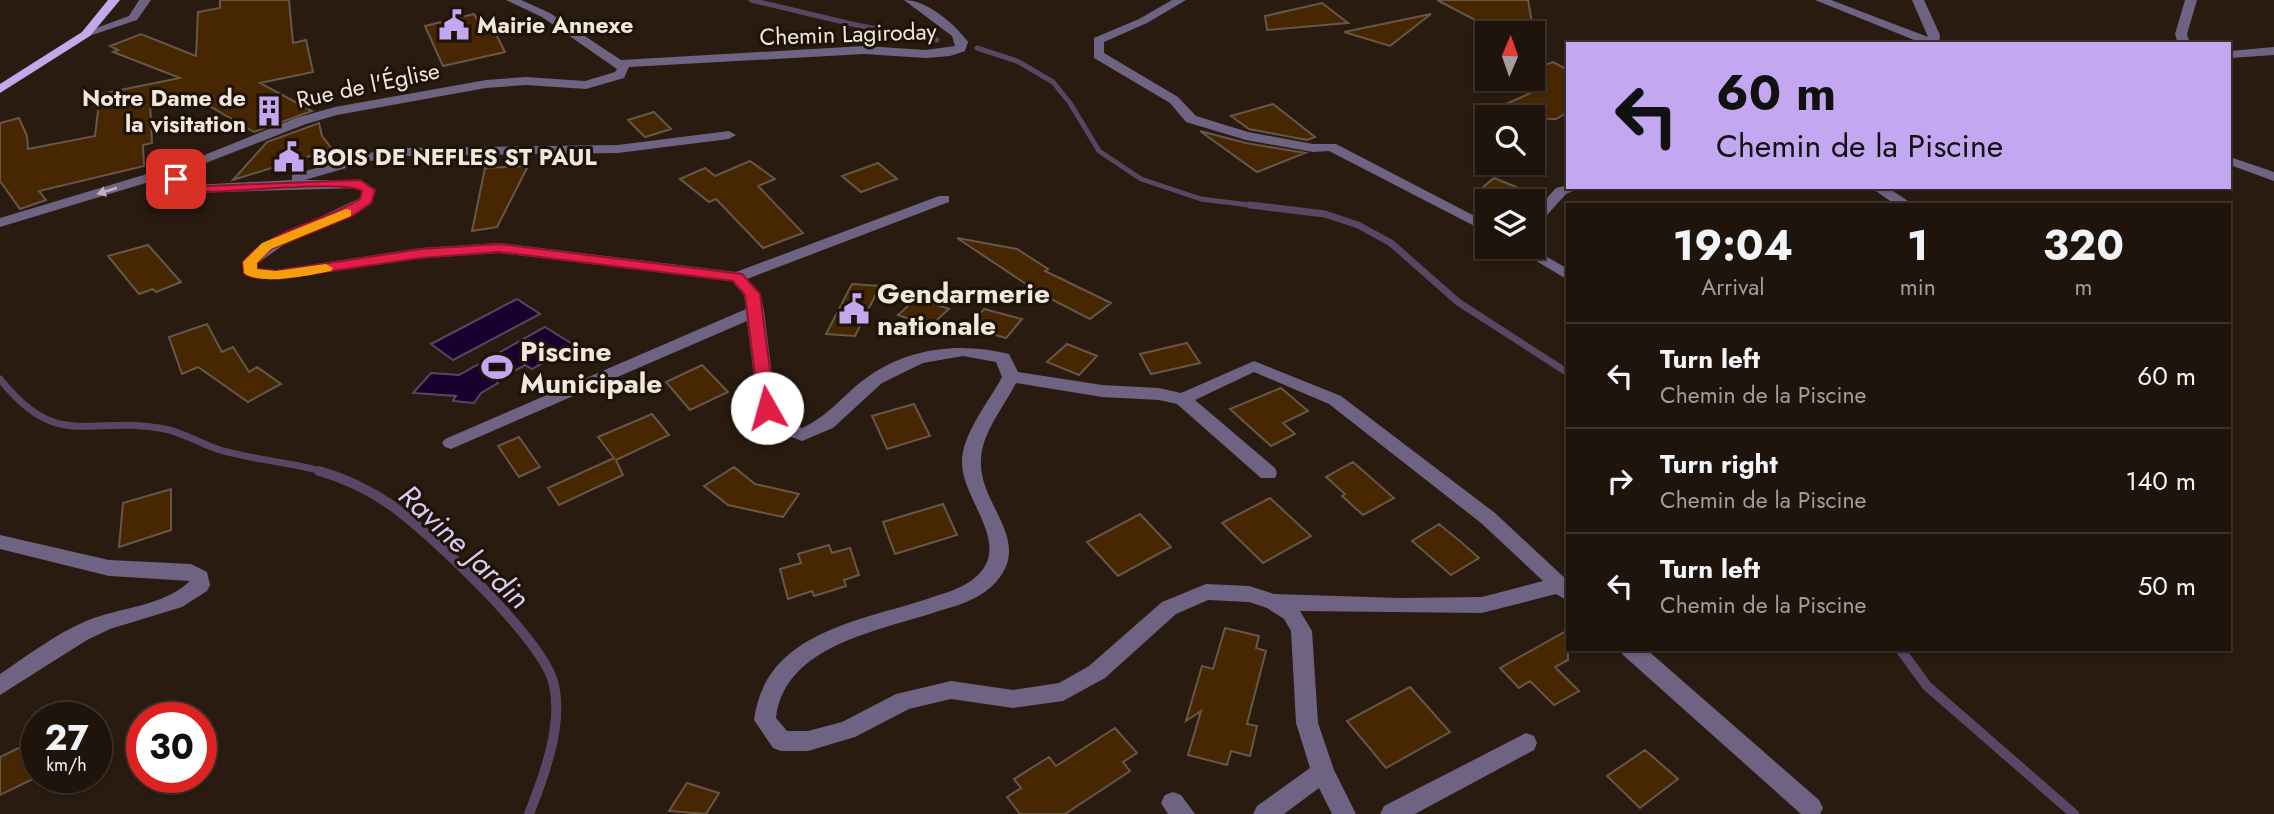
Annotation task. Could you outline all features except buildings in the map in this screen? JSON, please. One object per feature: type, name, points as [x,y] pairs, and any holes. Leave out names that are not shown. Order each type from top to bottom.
[{"type":"main road","points":[[0,89],[86,34],[114,0]]},
{"type":"street","points":[[86,34],[133,18],[145,0]]},
{"type":"street","points":[[512,0],[546,15],[619,64]]},
{"type":"street","name":"Chemin Lagiroday","points":[[619,64],[863,50],[926,54],[961,48],[962,42],[956,34],[910,0]]},
{"type":"street","points":[[1180,0],[1143,21],[1098,40],[1098,55],[1174,100],[1191,119],[1246,136],[1313,148],[1331,147],[1475,222]]},
{"type":"street","points":[[1821,0],[1930,42]]},
{"type":"street","points":[[1918,0],[1934,36],[1933,42]]},
{"type":"street","points":[[2183,42],[2181,33],[2191,0]]},
{"type":"street","points":[[2231,55],[2274,51]]},
{"type":"street","name":"Rue de l'Église","points":[[0,223],[172,171],[301,121],[335,111],[486,84],[526,81],[586,85],[620,75],[624,68],[619,64]]},
{"type":"street","points":[[274,186],[368,157],[402,152],[618,149],[729,135]]},
{"type":"street","points":[[2231,161],[2274,177]]},
{"type":"street","points":[[172,171],[180,183],[191,189],[360,184],[369,190],[366,200],[347,213],[267,246],[250,262],[251,273],[276,275],[421,253],[499,248],[737,277],[944,200]]},
{"type":"street","points":[[1545,209],[1561,191],[1568,189]]},
{"type":"street","points":[[1880,189],[1904,203]]},
{"type":"street","points":[[1541,259],[1566,274]]},
{"type":"street","points":[[737,277],[752,294],[767,408],[782,426],[802,435],[827,424],[876,379],[919,358],[963,351],[1003,358],[1012,377]]},
{"type":"street","points":[[451,443],[755,311]]},
{"type":"street","points":[[1012,377],[1182,399],[1254,366],[1335,400],[1488,518],[1564,589]]},
{"type":"street","points":[[1012,377],[973,449],[971,466],[1000,542],[998,563],[986,580],[963,596],[823,644],[790,664],[768,696],[765,720],[781,741],[808,741],[847,730],[904,701],[951,690],[1013,699],[1063,692],[1097,672],[1169,608],[1206,592],[1250,594],[1275,602],[1400,606],[1482,605],[1564,589]]},
{"type":"street","points":[[1182,399],[1268,473]]},
{"type":"street","points":[[0,542],[109,568],[191,572],[200,577],[200,585],[174,604],[118,617],[87,630],[0,686]]},
{"type":"street","points":[[1275,602],[1291,613],[1301,631],[1307,723],[1323,772],[1344,814]]},
{"type":"street","points":[[1634,651],[1811,808]]},
{"type":"street","points":[[1392,814],[1526,743]]},
{"type":"street","points":[[1265,814],[1323,772]]},
{"type":"shaded area","points":[[517,299],[540,314],[453,360],[431,344]]},
{"type":"shaded area","name":"Piscine Municipale","points":[[545,327],[574,345],[532,369],[525,365],[496,381],[498,383],[481,393],[474,403],[453,401],[456,396],[413,393],[431,373],[459,375]]},
{"type":"waterway","points":[[751,0],[856,25],[937,40]]},
{"type":"waterway","points":[[977,48],[1017,61],[1053,82],[1070,103],[1099,151],[1141,179],[1201,199],[1265,207]]},
{"type":"waterway","points":[[1250,205],[1325,214],[1358,225],[1391,243],[1458,302],[1566,372]]},
{"type":"waterway","name":"Ravine Jardin","points":[[0,379],[21,402],[40,416],[58,423],[165,429],[220,450],[325,472]]},
{"type":"waterway","name":"Ravine Jardin","points":[[319,471],[365,489],[409,519],[483,589],[530,642],[546,666],[554,685],[556,717],[546,767],[529,814]]},
{"type":"waterway","points":[[1901,651],[1927,686],[2074,814]]},
{"type":"slow traffic","points":[[326,268],[276,275],[251,273],[250,262],[267,246],[346,213]]},
{"type":"place","name":"Mairie Annexe","points":[[454,25]]},
{"type":"place","name":"Notre Dame de la visitation","points":[[269,111]]},
{"type":"place","name":"BOIS DE NEFLES ST PAUL","points":[[289,157]]},
{"type":"place","name":"Gendarmerie nationale","points":[[854,309]]},
{"type":"place","name":"Piscine Municipale","points":[[497,367]]},
{"type":"route","points":[[176,179],[191,189],[208,190],[331,183],[360,184],[369,190],[366,200],[347,213],[267,246],[250,262],[251,273],[276,275],[421,253],[499,248],[737,277],[752,294],[767,408]]}]
